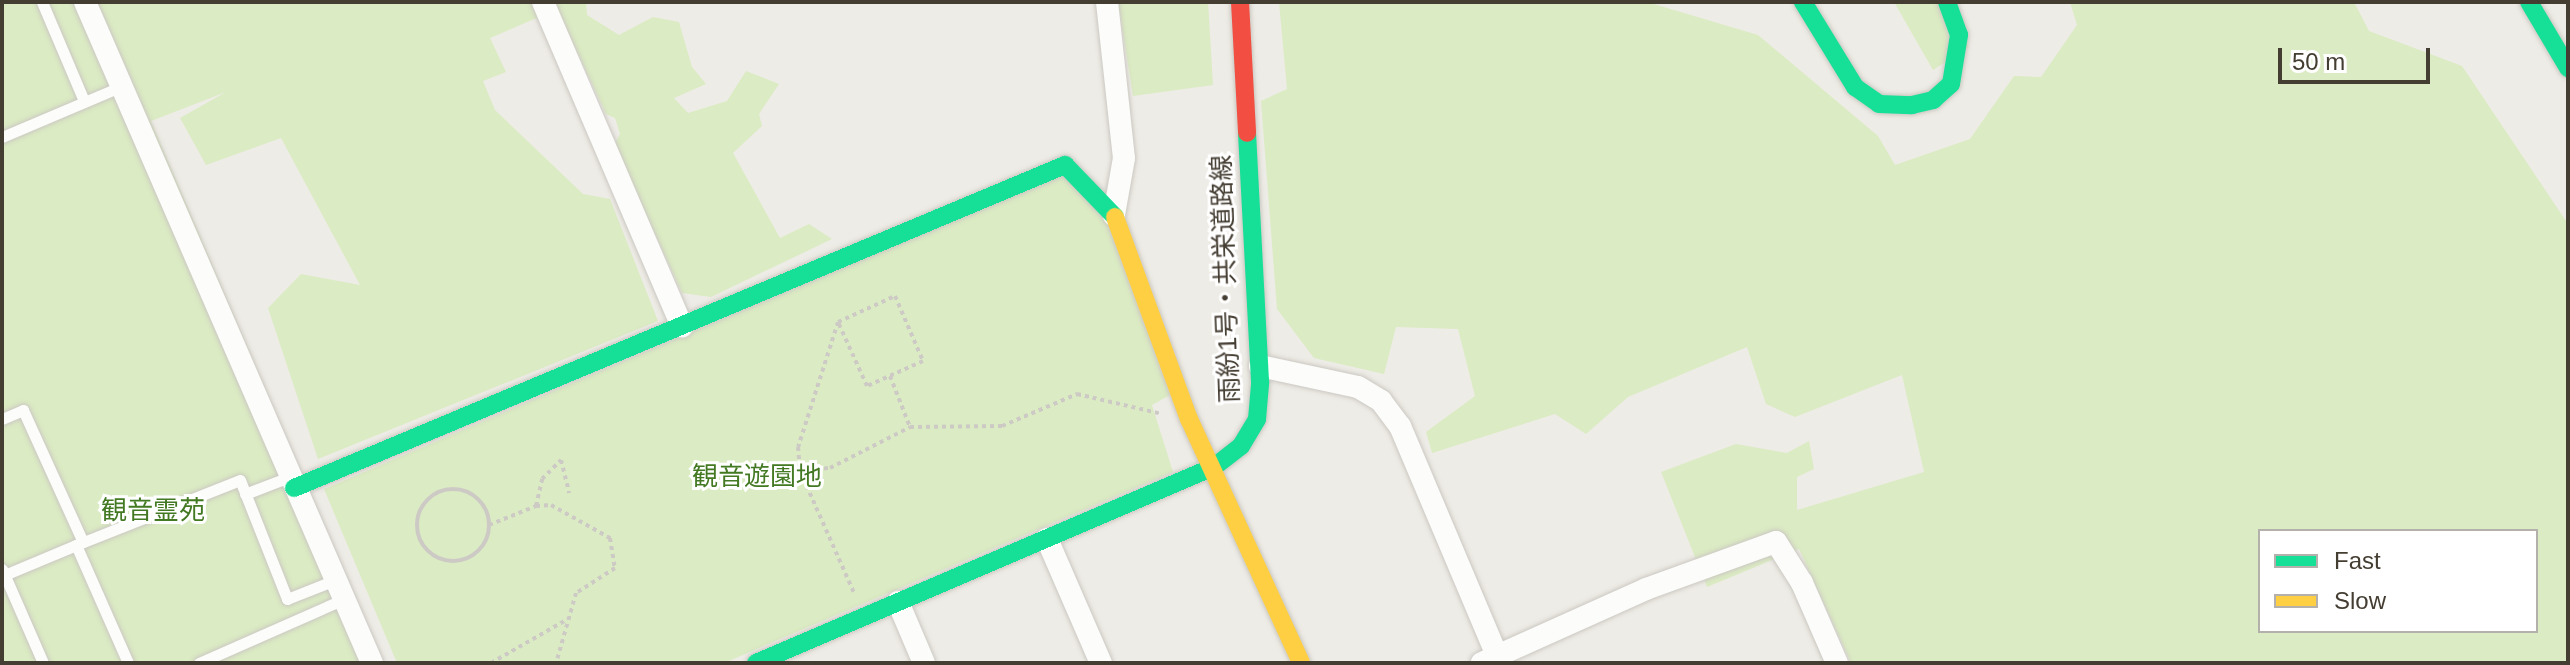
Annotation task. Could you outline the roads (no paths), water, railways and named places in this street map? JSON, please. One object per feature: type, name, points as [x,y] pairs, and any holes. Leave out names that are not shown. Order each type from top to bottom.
[{"type":"street","points":[[85,2],[372,663]]},
{"type":"street","points":[[543,2],[682,326]]},
{"type":"street","points":[[1107,2],[1124,158],[1114,215]]},
{"type":"street","name":"雨紛1号・共栄道路線","points":[[756,663],[1214,467],[1241,446],[1257,419],[1260,366],[1240,2]]},
{"type":"street","points":[[1803,2],[1855,87],[1879,104],[1912,105],[1933,100],[1951,84],[1959,35],[1947,2]]},
{"type":"street","points":[[2529,2],[2568,68]]},
{"type":"street","points":[[292,482],[682,326],[1065,165],[1114,215],[1183,404],[1301,663]]},
{"type":"street","points":[[1260,366],[1358,387],[1381,401],[1400,426],[1493,661],[1646,589],[1776,542],[1802,583],[1837,663]]},
{"type":"street","points":[[1047,539],[1101,663]]},
{"type":"street","points":[[898,602],[924,663]]},
{"type":"lane","points":[[42,2],[84,101]]},
{"type":"lane","points":[[2,137],[120,87]]},
{"type":"lane","points":[[2,419],[23,410],[128,663]]},
{"type":"lane","points":[[43,663],[3,573],[240,480],[287,599],[339,590]]},
{"type":"lane","points":[[245,494],[292,482]]},
{"type":"lane","points":[[199,663],[339,590]]},
{"type":"park label","name":"観音遊園地","points":[[757,477]]},
{"type":"park label","name":"観音霊苑","points":[[153,511]]}]
